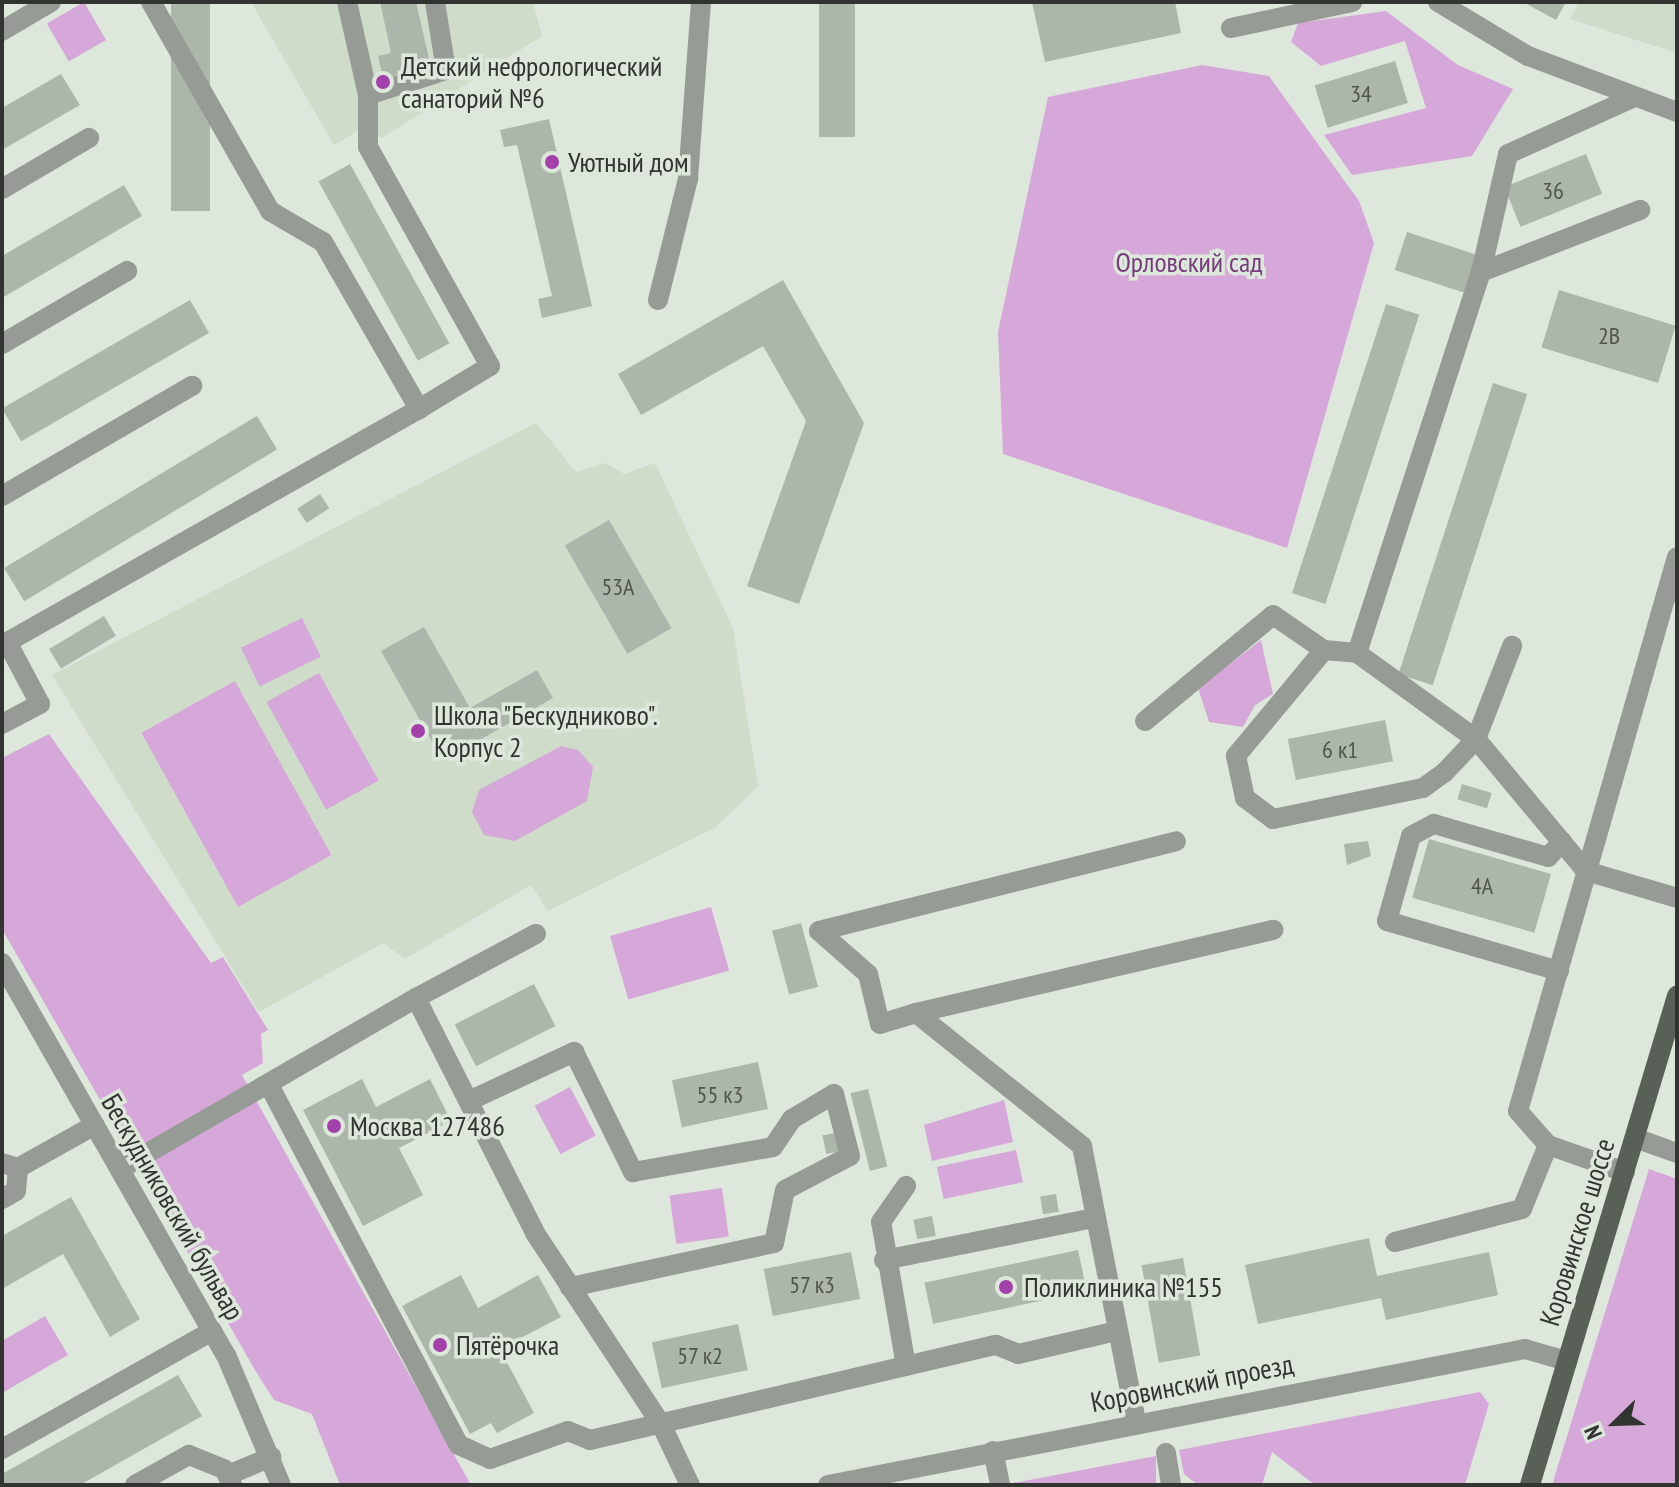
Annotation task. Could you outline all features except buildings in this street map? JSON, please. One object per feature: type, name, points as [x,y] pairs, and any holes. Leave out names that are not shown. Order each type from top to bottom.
[{"type":"main road","name":"Коровинское шоссе","points":[[1530,1485],[1677,996]]},
{"type":"street","points":[[2,31],[51,2]]},
{"type":"street","points":[[151,2],[270,211],[323,242],[419,409]]},
{"type":"street","points":[[2,724],[40,704],[4,643],[490,366],[368,147],[368,95],[347,2]]},
{"type":"street","points":[[368,95],[446,70],[435,2]]},
{"type":"street","points":[[658,300],[688,179],[701,2]]},
{"type":"street","points":[[1231,28],[1352,2]]},
{"type":"street","points":[[1438,2],[1528,56],[1632,98],[1677,112]]},
{"type":"street","points":[[1357,653],[1481,272],[1508,154],[1632,98]]},
{"type":"street","points":[[2,189],[89,138]]},
{"type":"street","points":[[1481,272],[1640,210]]},
{"type":"street","points":[[2,344],[127,271]]},
{"type":"street","points":[[2,496],[192,386]]},
{"type":"street","points":[[1625,1172],[1548,1145],[1518,1111],[1677,557]]},
{"type":"street","points":[[1145,721],[1273,615],[1324,650],[1357,653],[1476,739],[1586,871],[1677,898]]},
{"type":"street","points":[[1324,650],[1236,756],[1245,798],[1273,819],[1423,788],[1476,739],[1512,646]]},
{"type":"street","points":[[1559,971],[1387,921],[1411,836],[1434,824],[1548,857],[1562,842]]},
{"type":"street","points":[[1176,841],[819,931],[868,974],[880,1024],[1273,930]]},
{"type":"street","points":[[120,1169],[270,1087],[416,998],[536,934]]},
{"type":"street","name":"Бескудниковский бульвар","points":[[2,963],[212,1331],[281,1485]]},
{"type":"street","points":[[416,998],[570,1287],[661,1424],[690,1485]]},
{"type":"street","points":[[916,1013],[1082,1146],[1136,1421]]},
{"type":"street","points":[[471,1100],[574,1052],[633,1172],[773,1147],[792,1119],[834,1094],[850,1156],[785,1190],[774,1243],[570,1287]]},
{"type":"street","points":[[270,1087],[459,1445],[490,1459],[568,1431],[590,1440],[996,1345],[1018,1354],[1117,1331]]},
{"type":"street","points":[[2,1199],[16,1191],[10,1165],[95,1125]]},
{"type":"street","points":[[1635,1138],[1677,1153]]},
{"type":"street","points":[[1395,1242],[1522,1209],[1548,1145]]},
{"type":"street","points":[[906,1186],[881,1222],[884,1260],[906,1366]]},
{"type":"street","points":[[884,1260],[1094,1218]]},
{"type":"street","points":[[2,1449],[212,1331]]},
{"type":"street","name":"Коровинский проезд","points":[[828,1485],[1136,1421],[1525,1349],[1567,1361]]},
{"type":"street","points":[[993,1451],[1000,1485]]},
{"type":"street","points":[[1166,1453],[1171,1485]]},
{"type":"street","points":[[135,1485],[189,1455],[230,1480],[271,1457]]},
{"type":"shaded area","name":"Детский нефрологический санаторий №6","points":[[251,2],[533,2],[542,36],[382,138],[363,128],[334,145]]},
{"type":"shaded area","points":[[1579,2],[1677,2],[1677,53],[1570,19]]},
{"type":"shaded area","name":"Школа \"Бескудниково\". Корпус 2","points":[[536,423],[576,472],[606,463],[624,474],[655,463],[733,628],[758,786],[716,827],[548,911],[531,885],[405,959],[383,943],[259,1012],[52,675]]},
{"type":"green space","points":[[84,2],[106,40],[69,62],[47,24]]},
{"type":"green space","points":[[1386,11],[1458,65],[1513,89],[1472,156],[1352,175],[1324,135],[1426,108],[1405,41],[1321,66],[1291,42],[1298,23]]},
{"type":"green space","name":"Орловский сад","points":[[1202,65],[1269,76],[1359,201],[1374,243],[1287,548],[1003,454],[998,332],[1048,97]]},
{"type":"green space","points":[[302,618],[321,657],[260,686],[241,648]]},
{"type":"green space","points":[[1261,640],[1273,694],[1255,705],[1243,727],[1209,722],[1198,688]]},
{"type":"green space","points":[[319,673],[379,781],[326,810],[267,702]]},
{"type":"green space","points":[[235,681],[331,855],[238,907],[141,733]]},
{"type":"green space","points":[[49,734],[211,963],[223,957],[268,1030],[261,1034],[263,1063],[242,1075],[471,1485],[340,1485],[312,1414],[274,1400],[2,929],[2,758]]},
{"type":"green space","points":[[561,746],[578,750],[593,767],[587,801],[515,841],[484,835],[472,812],[479,790]]},
{"type":"green space","points":[[711,907],[729,970],[628,999],[610,936]]},
{"type":"green space","points":[[570,1087],[596,1136],[561,1154],[535,1106]]},
{"type":"green space","points":[[1004,1100],[1013,1142],[932,1161],[924,1125]]},
{"type":"green space","points":[[1016,1150],[1023,1182],[944,1199],[937,1167]]},
{"type":"green space","points":[[1649,1169],[1677,1179],[1677,1485],[1552,1485]]},
{"type":"green space","points":[[722,1188],[729,1237],[676,1244],[670,1195]]},
{"type":"green space","points":[[45,1316],[68,1355],[2,1393],[2,1341]]},
{"type":"green space","points":[[1480,1392],[1489,1404],[1465,1485],[1315,1485],[1272,1452],[1262,1485],[1197,1484],[1184,1474],[1179,1450]]},
{"type":"green space","points":[[1156,1456],[1156,1485],[1008,1484]]},
{"type":"place","name":"Детский нефрологический санаторий №6","points":[[383,82]]},
{"type":"place","name":"Уютный дом","points":[[552,162]]},
{"type":"place","name":"Школа \"Бескудниково\". Корпус 2","points":[[418,731]]},
{"type":"place","name":"Москва 127486","points":[[334,1126]]},
{"type":"place","name":"Поликлиника №155","points":[[1006,1287]]},
{"type":"place","name":"Пятёрочка","points":[[440,1345]]}]
